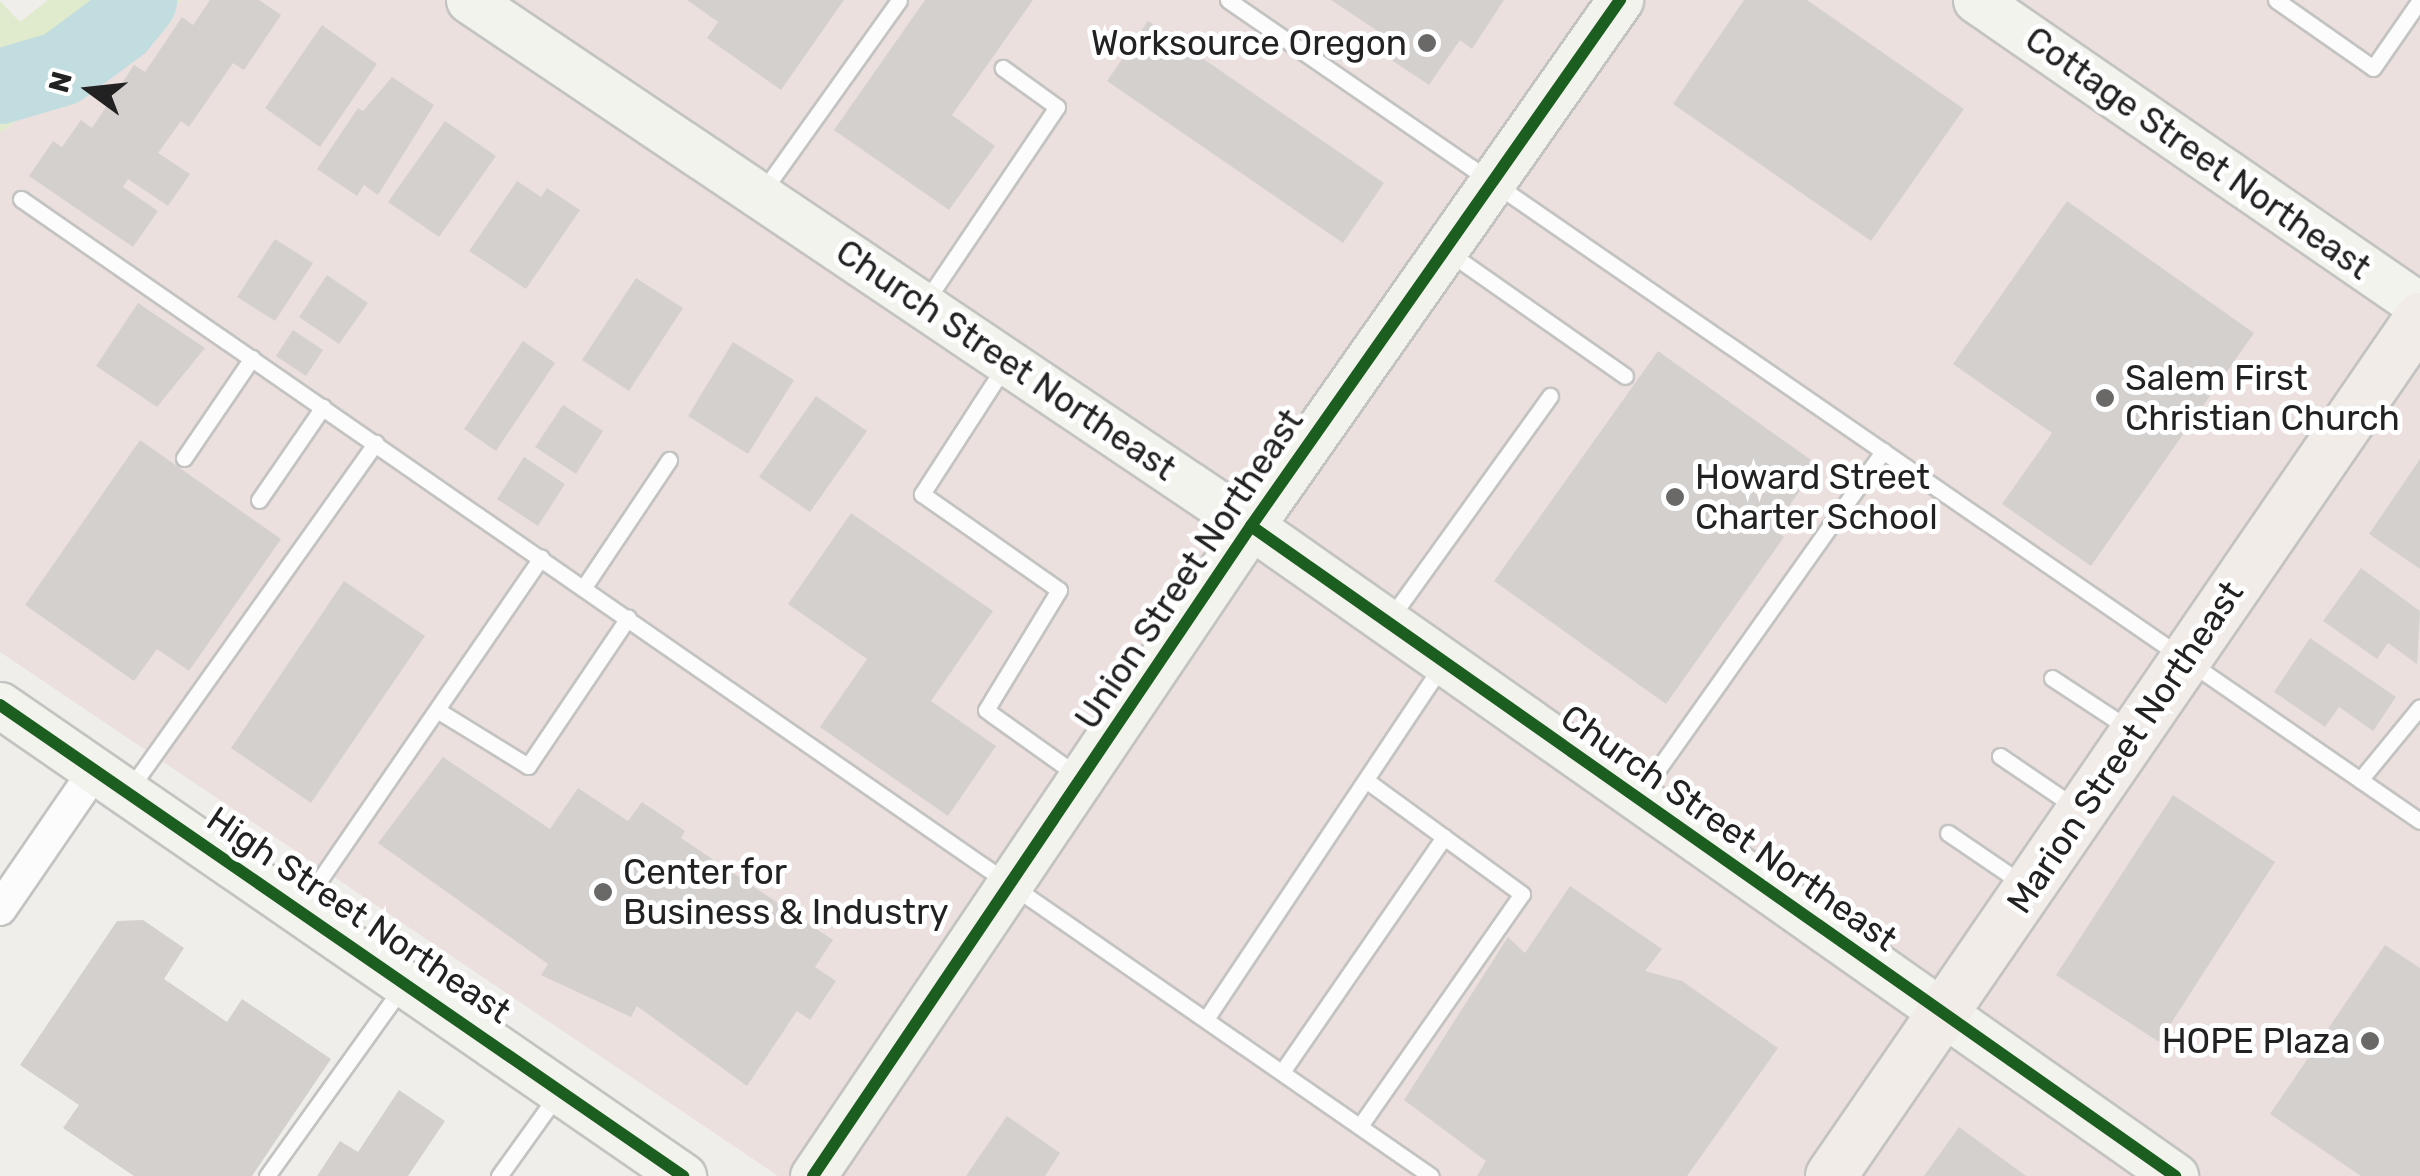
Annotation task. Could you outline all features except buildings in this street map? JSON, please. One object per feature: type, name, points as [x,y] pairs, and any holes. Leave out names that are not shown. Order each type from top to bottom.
[{"type":"main road","name":"Marion Street Northeast","points":[[1831,1176],[2420,318]]},
{"type":"street","name":"Union Street Northeast","points":[[813,1176],[1252,526],[1620,0]]},
{"type":"street","name":"Cottage Street Northeast","points":[[1997,6],[2420,306]]},
{"type":"street","name":"Church Street Northeast","points":[[493,7],[761,194],[1252,526],[2175,1176]]},
{"type":"street","name":"High Street Northeast","points":[[0,705],[683,1176]]},
{"type":"street","points":[[0,909],[111,782]]},
{"type":"lane","points":[[761,194],[899,0]]},
{"type":"lane","points":[[1228,0],[2420,821]]},
{"type":"lane","points":[[2276,0],[2372,68],[2420,0]]},
{"type":"lane","points":[[924,304],[1056,107],[1003,68]]},
{"type":"lane","points":[[21,199],[1208,1016],[1431,1176]]},
{"type":"lane","points":[[1446,251],[1625,376]]},
{"type":"lane","points":[[184,458],[252,358]]},
{"type":"lane","points":[[1009,361],[922,494],[1058,590],[986,710],[1083,779]]},
{"type":"lane","points":[[1388,622],[1550,396]]},
{"type":"lane","points":[[259,500],[323,407]]},
{"type":"lane","points":[[111,782],[376,443]]},
{"type":"lane","points":[[1636,800],[1883,452]]},
{"type":"lane","points":[[584,587],[669,460]]},
{"type":"lane","points":[[299,910],[540,558]]},
{"type":"lane","points":[[437,710],[528,766],[628,618]]},
{"type":"lane","points":[[1208,1016],[1443,662]]},
{"type":"lane","points":[[2052,678],[2135,733]]},
{"type":"lane","points":[[2360,780],[2420,707]]},
{"type":"lane","points":[[2000,756],[2081,811]]},
{"type":"lane","points":[[1362,1123],[1522,894],[1367,781]]},
{"type":"lane","points":[[1948,832],[2029,888]]},
{"type":"lane","points":[[1284,1069],[1444,837]]},
{"type":"lane","points":[[267,1176],[405,983]]},
{"type":"lane","points":[[499,1176],[560,1091]]},
{"type":"shaded area","points":[[182,0],[2420,0],[2420,1176],[778,1176],[0,652],[0,133]]},
{"type":"green space","points":[[48,0],[182,0],[0,133],[0,1],[20,22]]},
{"type":"waterway","points":[[0,86],[61,68],[119,25],[139,0]]},
{"type":"cycle path","points":[[813,1176],[1251,526],[1620,0]]},
{"type":"cycle path","points":[[1251,526],[2175,1176]]},
{"type":"cycle path","points":[[0,705],[683,1176]]},
{"type":"place","name":"Worksource Oregon","points":[[1427,43]]},
{"type":"place","name":"Salem First Christian Church","points":[[2105,398]]},
{"type":"place","name":"Howard Street Charter School","points":[[1675,497]]},
{"type":"place","name":"Center for Business & Industry","points":[[603,892]]},
{"type":"place","name":"HOPE Plaza","points":[[2370,1041]]}]
